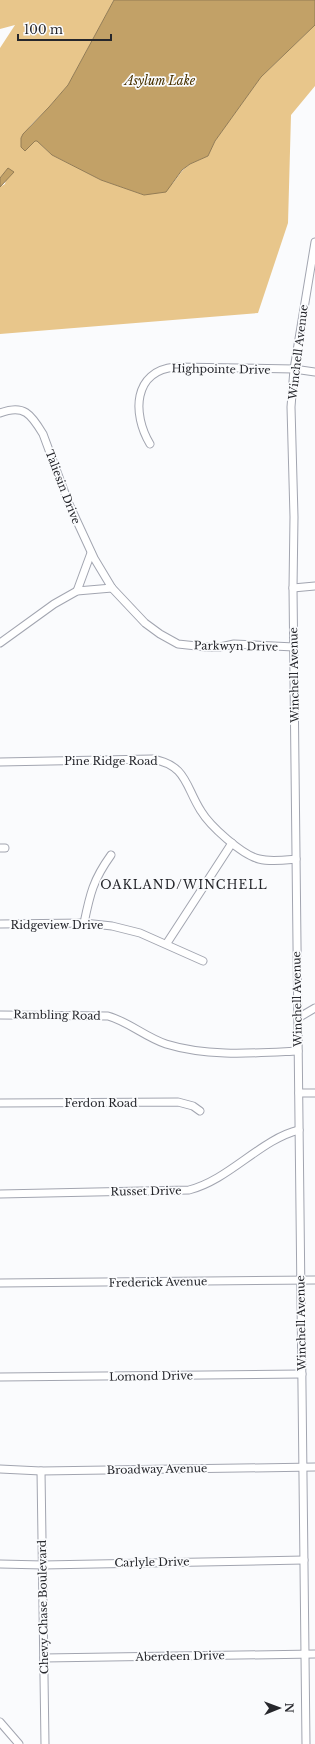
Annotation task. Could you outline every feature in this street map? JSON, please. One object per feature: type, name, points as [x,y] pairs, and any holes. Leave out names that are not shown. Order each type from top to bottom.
[{"type":"street","name":"Winchell Avenue","points":[[306,1744],[293,588],[294,517],[291,407],[294,369],[315,242]]},
{"type":"street","name":"Highpointe Drive","points":[[150,444],[141,426],[139,415],[140,397],[146,382],[158,370],[175,367],[294,369],[315,372]]},
{"type":"street","name":"Taliesin Drive","points":[[0,413],[15,409],[23,410],[36,422],[43,434],[78,525],[91,553],[112,588]]},
{"type":"street","points":[[77,591],[86,572],[91,553]]},
{"type":"street","points":[[293,588],[315,586]]},
{"type":"street","points":[[0,643],[54,604],[77,591],[112,588]]},
{"type":"street","name":"Parkwyn Drive","points":[[112,588],[145,623],[160,634],[178,644],[206,647],[220,647],[234,644],[294,647]]},
{"type":"street","name":"Pine Ridge Road","points":[[0,762],[152,759],[161,761],[170,764],[181,774],[202,813],[232,843],[260,860],[296,859]]},
{"type":"street","points":[[167,943],[232,843]]},
{"type":"street","points":[[84,923],[92,889],[99,872],[111,855]]},
{"type":"street","name":"Ridgeview Drive","points":[[0,924],[84,923],[112,926],[140,933],[167,943],[202,961]]},
{"type":"street","points":[[298,1018],[315,1008]]},
{"type":"street","name":"Rambling Road","points":[[0,1015],[108,1016],[119,1019],[150,1038],[192,1050],[246,1053],[298,1051]]},
{"type":"street","points":[[299,1093],[315,1093]]},
{"type":"street","name":"Ferdon Road","points":[[0,1103],[178,1102],[187,1103],[200,1111]]},
{"type":"street","name":"Russet Drive","points":[[0,1194],[189,1190],[216,1179],[284,1135],[299,1130]]},
{"type":"street","name":"Frederick Avenue","points":[[0,1283],[315,1280]]},
{"type":"street","name":"Lomond Drive","points":[[0,1377],[302,1374]]},
{"type":"street","name":"Broadway Avenue","points":[[0,1469],[41,1471],[315,1467]]},
{"type":"street","name":"Chevy Chase Boulevard","points":[[41,1471],[45,1744]]},
{"type":"street","name":"Carlyle Drive","points":[[0,1564],[304,1560]]},
{"type":"street","name":"Aberdeen Drive","points":[[44,1658],[315,1654]]},
{"type":"street","points":[[0,1722],[19,1744]]},
{"type":"shaded area","points":[[0,0],[114,0],[68,85],[21,138],[21,147],[25,151],[35,141],[37,141],[52,155],[101,180],[144,195],[173,183],[182,171],[190,164],[208,156],[215,141],[261,77],[315,25],[315,86],[291,115],[288,223],[258,313],[0,334],[0,187],[5,184],[8,169],[0,178],[0,48],[15,25],[0,29]]},
{"type":"water","name":"Asylum Lake","points":[[114,0],[315,0],[315,25],[261,77],[215,141],[208,156],[190,164],[182,170],[166,192],[144,195],[101,180],[52,155],[37,141],[35,141],[25,151],[21,147],[21,138],[23,134],[68,85]]},
{"type":"water","points":[[8,168],[14,172],[0,187],[0,178]]},
{"type":"district","name":"OAKLAND/WINCHELL","points":[[184,884]]}]
